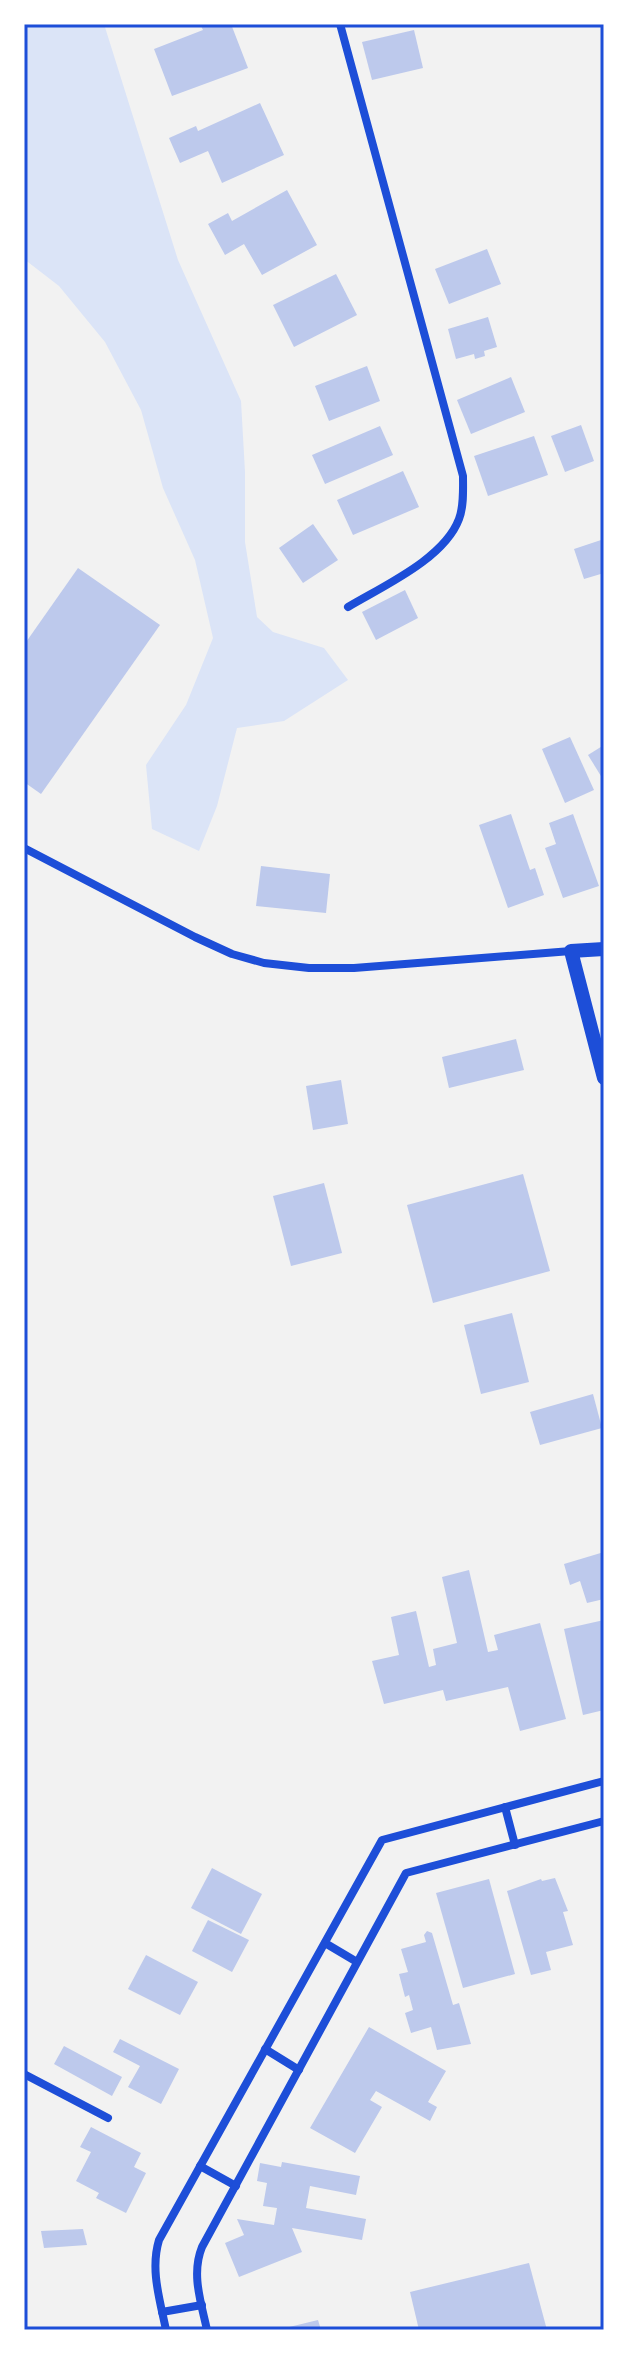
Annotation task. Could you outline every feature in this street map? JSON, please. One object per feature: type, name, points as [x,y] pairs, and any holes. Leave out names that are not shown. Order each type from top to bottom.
[{"type":"street","points":[[340,24],[463,476],[460,517],[453,532],[418,565],[348,607]]},
{"type":"street","points":[[24,848],[195,937],[232,954],[264,963],[309,968],[354,968],[604,949]]},
{"type":"street","points":[[571,951],[604,1078]]},
{"type":"street","points":[[166,2330],[154,2271],[159,2240],[382,1840],[604,1781]]},
{"type":"street","points":[[505,1807],[515,1845]]},
{"type":"street","points":[[207,2330],[196,2275],[197,2259],[406,1873],[604,1821]]},
{"type":"street","points":[[325,1943],[357,1962]]},
{"type":"street","points":[[265,2049],[299,2070]]},
{"type":"street","points":[[24,2074],[108,2118]]},
{"type":"street","points":[[200,2166],[236,2186]]},
{"type":"street","points":[[162,2312],[202,2305]]},
{"type":"shaded area","points":[[24,24],[104,24],[178,260],[241,401],[245,542],[257,617],[273,632],[324,648],[348,680],[284,721],[237,728],[217,806],[199,851],[152,829],[146,765],[186,705],[213,638],[195,560],[163,488],[141,410],[105,342],[59,286],[24,259]]},
{"type":"building","points":[[200,24],[231,24],[248,68],[172,96],[154,49],[203,30]]},
{"type":"building","points":[[414,30],[423,68],[372,80],[362,42]]},
{"type":"building","points":[[260,103],[284,155],[222,183],[208,151],[180,163],[169,138],[196,126],[198,131]]},
{"type":"building","points":[[287,190],[317,245],[262,275],[244,244],[225,255],[208,224],[228,213],[232,221]]},
{"type":"building","points":[[487,249],[501,284],[449,304],[435,269]]},
{"type":"building","points":[[336,274],[357,315],[294,347],[273,305]]},
{"type":"building","points":[[488,317],[497,347],[484,351],[485,356],[475,359],[474,354],[456,359],[448,329]]},
{"type":"building","points":[[367,366],[380,401],[329,421],[315,386]]},
{"type":"building","points":[[511,377],[525,412],[471,434],[457,400]]},
{"type":"building","points":[[581,425],[594,461],[565,472],[551,436]]},
{"type":"building","points":[[380,426],[393,455],[325,484],[312,455]]},
{"type":"building","points":[[534,436],[548,475],[488,496],[474,456]]},
{"type":"building","points":[[403,471],[419,507],[353,535],[337,500]]},
{"type":"building","points":[[313,524],[338,560],[303,583],[279,548]]},
{"type":"building","points":[[604,539],[604,573],[584,579],[574,549]]},
{"type":"building","points":[[78,568],[160,625],[41,794],[24,782],[24,645]]},
{"type":"building","points":[[405,590],[418,618],[376,640],[362,612]]},
{"type":"building","points":[[570,737],[594,790],[565,803],[542,749]]},
{"type":"building","points":[[604,745],[604,781],[588,755]]},
{"type":"building","points":[[511,814],[530,870],[535,868],[544,895],[508,908],[479,825]]},
{"type":"building","points":[[573,814],[599,886],[563,898],[545,848],[556,844],[549,823]]},
{"type":"building","points":[[261,866],[330,874],[326,913],[256,906]]},
{"type":"building","points":[[516,1039],[524,1070],[449,1088],[442,1057]]},
{"type":"building","points":[[341,1080],[348,1124],[313,1130],[306,1086]]},
{"type":"building","points":[[523,1174],[550,1271],[433,1303],[407,1205]]},
{"type":"building","points":[[324,1183],[342,1253],[291,1266],[273,1196]]},
{"type":"building","points":[[512,1313],[529,1382],[481,1394],[464,1325]]},
{"type":"building","points":[[593,1394],[602,1428],[540,1445],[530,1412]]},
{"type":"building","points":[[604,1552],[604,1599],[587,1603],[580,1581],[570,1585],[564,1564]]},
{"type":"building","points":[[469,1570],[488,1652],[498,1650],[494,1635],[540,1623],[566,1719],[520,1731],[508,1687],[446,1701],[443,1690],[384,1704],[372,1661],[399,1655],[391,1617],[416,1611],[429,1667],[436,1665],[433,1649],[457,1643],[442,1577]]},
{"type":"building","points":[[604,1620],[604,1710],[583,1715],[564,1629]]},
{"type":"building","points":[[212,1868],[262,1894],[241,1934],[191,1908]]},
{"type":"building","points":[[555,1878],[568,1911],[563,1912],[573,1945],[546,1952],[551,1970],[531,1975],[507,1891],[541,1879]]},
{"type":"building","points":[[489,1879],[515,1974],[463,1988],[436,1893]]},
{"type":"building","points":[[208,1920],[249,1940],[232,1972],[192,1951]]},
{"type":"building","points":[[427,1931],[432,1933],[453,2005],[459,2003],[471,2044],[437,2050],[431,2027],[411,2033],[405,2013],[413,2010],[409,1995],[405,1997],[399,1974],[408,1972],[401,1949],[426,1942],[424,1935]]},
{"type":"building","points":[[146,1955],[198,1982],[180,2015],[128,1989]]},
{"type":"building","points":[[369,2027],[446,2071],[428,2102],[437,2107],[430,2121],[376,2091],[370,2100],[382,2107],[355,2153],[310,2128]]},
{"type":"building","points":[[120,2039],[179,2069],[161,2104],[128,2087],[140,2066],[113,2052]]},
{"type":"building","points":[[64,2046],[122,2077],[112,2096],[54,2064]]},
{"type":"building","points":[[91,2127],[141,2153],[134,2167],[146,2173],[126,2213],[96,2198],[99,2193],[76,2181],[91,2152],[80,2147]]},
{"type":"building","points":[[282,2162],[360,2176],[356,2195],[310,2186],[306,2208],[366,2219],[362,2240],[292,2228],[302,2252],[239,2277],[225,2243],[244,2235],[237,2219],[274,2225],[277,2208],[263,2206],[267,2183],[257,2181],[260,2163],[281,2167]]},
{"type":"building","points":[[83,2229],[87,2245],[44,2248],[41,2231]]},
{"type":"building","points":[[529,2263],[547,2330],[419,2330],[410,2292]]},
{"type":"building","points":[[318,2320],[321,2330],[281,2330],[281,2329]]}]
